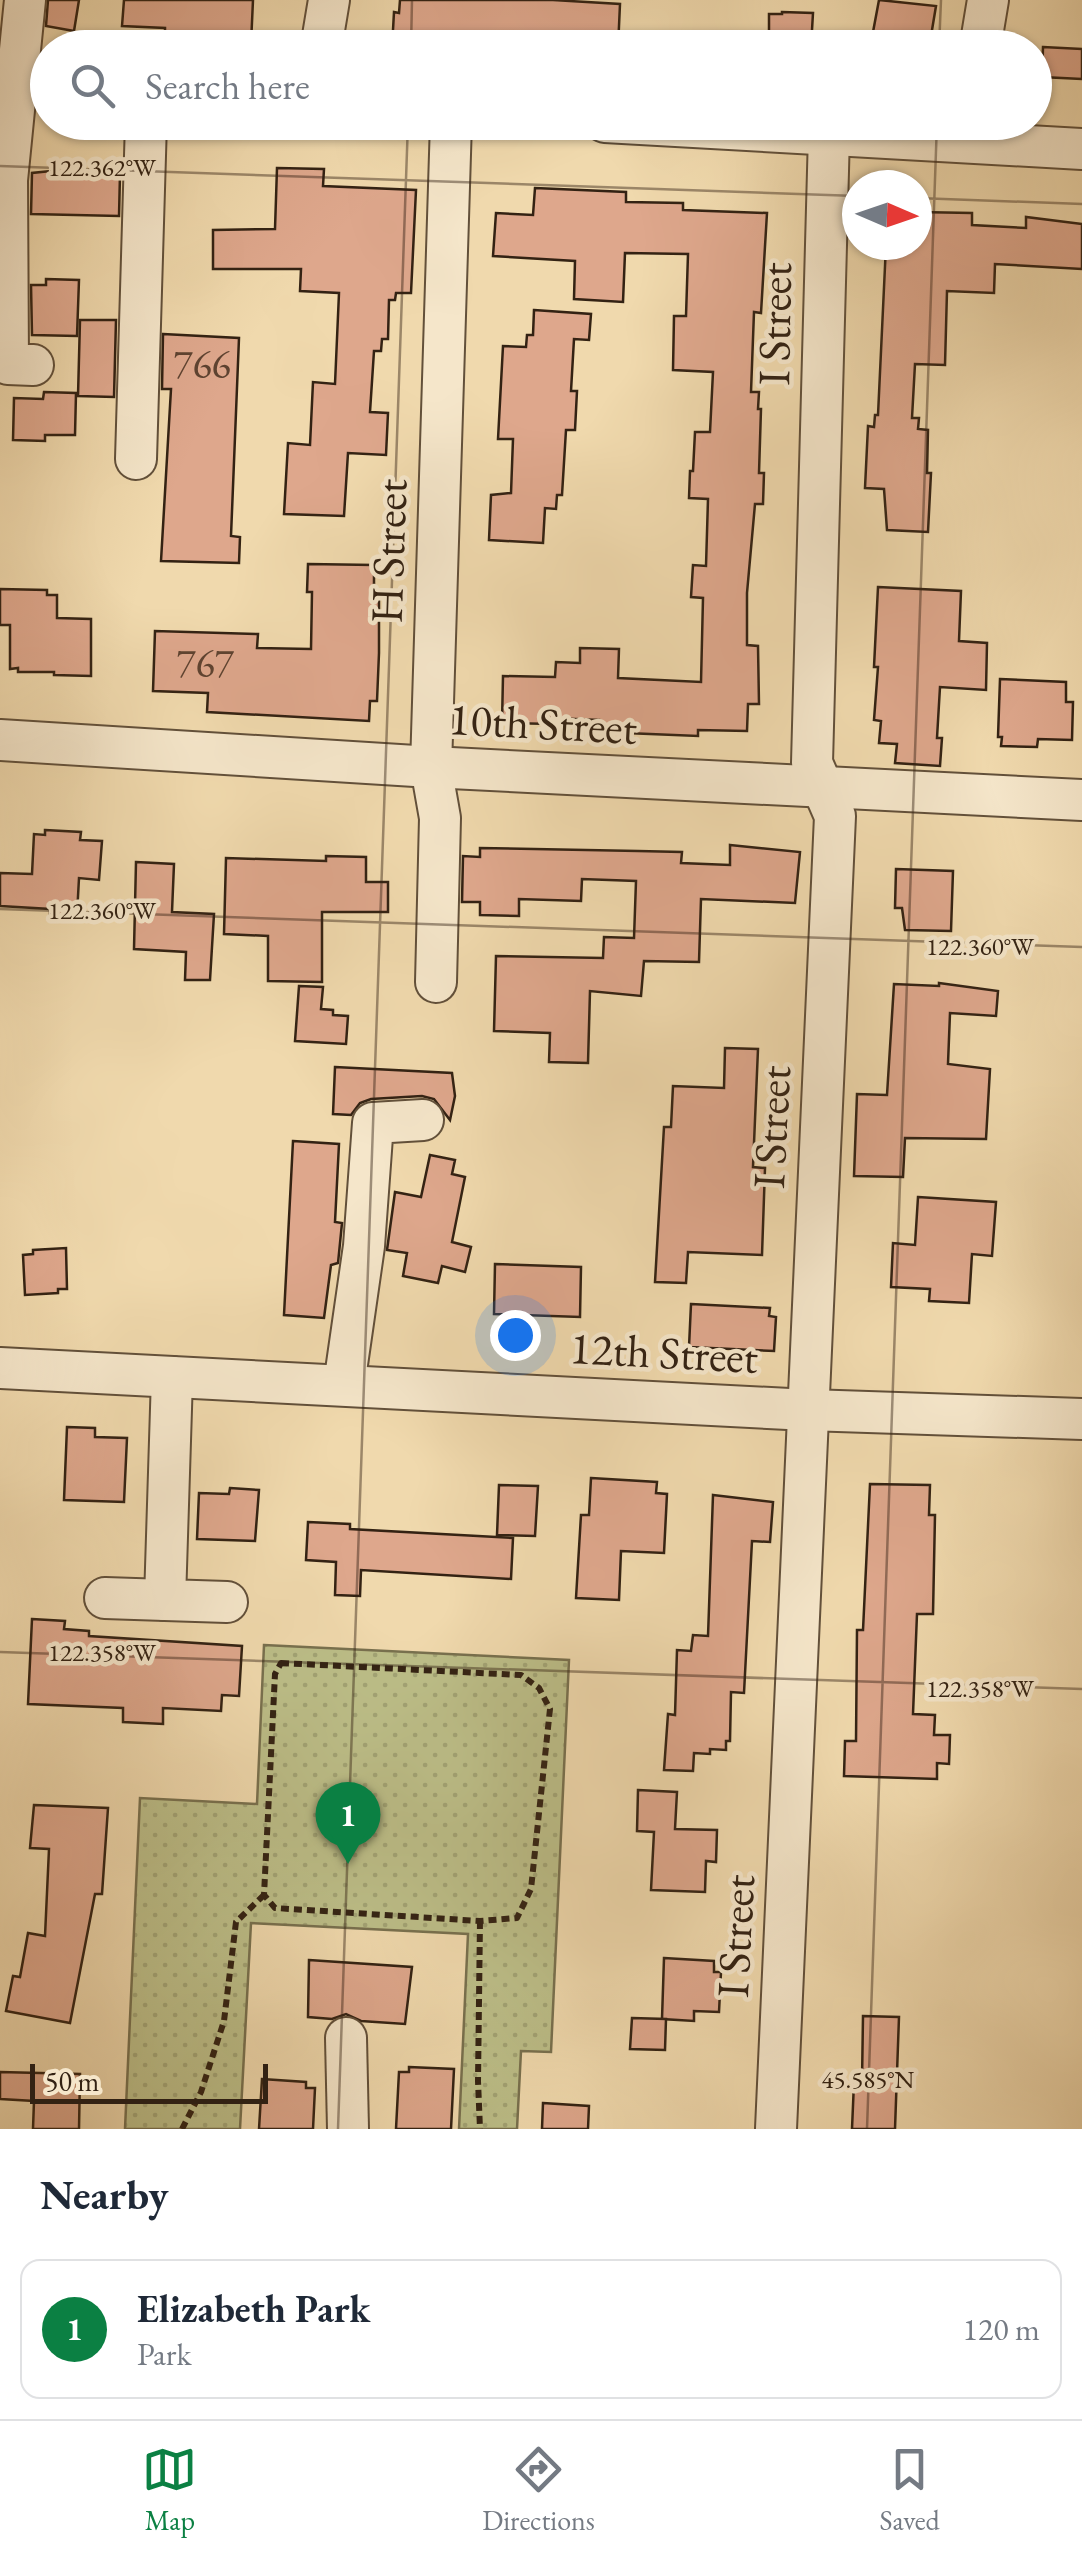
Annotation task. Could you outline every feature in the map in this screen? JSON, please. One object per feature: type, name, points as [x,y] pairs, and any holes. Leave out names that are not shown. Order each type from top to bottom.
[{"type":"street","points":[[25,0],[21,94],[6,180],[8,364],[33,365]]},
{"type":"street","points":[[324,30],[329,0]]},
{"type":"street","points":[[983,30],[988,0]]},
{"type":"street","points":[[136,459],[145,140]]},
{"type":"street","name":"H Street","points":[[436,982],[440,818],[431,767],[450,140]]},
{"type":"street","name":"I Street","points":[[776,2129],[836,816],[812,763],[828,140]]},
{"type":"street","points":[[1020,140],[1082,149]]},
{"type":"street","name":"10th Street","points":[[0,740],[431,767],[1082,800]]},
{"type":"street","points":[[344,1385],[364,1246],[373,1123],[423,1120]]},
{"type":"street","name":"12th Street","points":[[0,1368],[808,1410],[1082,1419]]},
{"type":"street","points":[[165,1600],[172,1376]]},
{"type":"street","points":[[105,1598],[227,1602]]},
{"type":"street","points":[[346,2038],[348,2129]]},
{"type":"path","points":[[281,1663],[521,1675],[540,1688],[550,1709],[531,1889],[517,1918],[480,1921],[275,1908],[264,1895],[275,1674],[281,1663]]},
{"type":"path","points":[[182,2129],[201,2092],[224,2021],[236,1922],[264,1895]]},
{"type":"path","points":[[480,1921],[480,2129]]},
{"type":"green space","points":[[264,1645],[569,1660],[551,2052],[521,2051],[517,2129],[459,2129],[468,1934],[251,1923],[240,2129],[125,2129],[140,1798],[257,1804]]},
{"type":"building","points":[[48,0],[79,0],[74,30],[46,26]]},
{"type":"building","points":[[124,0],[253,0],[252,30],[122,26]]},
{"type":"building","points":[[400,0],[620,4],[619,30],[393,30],[394,12],[399,13]]},
{"type":"building","points":[[879,0],[936,6],[932,30],[873,30]]},
{"type":"building","points":[[813,13],[812,30],[769,30],[769,14]]},
{"type":"building","points":[[1052,47],[1082,49],[1082,79],[1052,78]]},
{"type":"building","points":[[277,168],[324,169],[323,186],[416,190],[411,293],[396,293],[395,300],[389,300],[388,339],[382,339],[381,351],[374,351],[370,412],[388,413],[386,455],[348,453],[344,516],[284,514],[288,443],[310,445],[313,382],[335,384],[339,293],[300,291],[301,269],[213,269],[213,230],[275,229]]},
{"type":"building","points":[[32,173],[120,174],[119,216],[31,214]]},
{"type":"building","points":[[535,188],[626,192],[626,202],[683,203],[683,210],[767,213],[761,313],[754,312],[751,392],[759,392],[761,409],[759,473],[764,473],[763,504],[755,504],[747,593],[747,645],[758,646],[759,704],[748,704],[747,731],[698,730],[698,736],[626,733],[626,728],[599,727],[599,720],[551,718],[551,724],[502,723],[503,676],[555,677],[556,662],[580,663],[580,648],[619,649],[618,678],[701,682],[703,598],[691,597],[693,565],[706,566],[708,499],[689,498],[690,471],[695,432],[710,432],[713,372],[673,370],[674,316],[686,316],[688,254],[625,253],[623,302],[574,299],[575,261],[493,256],[496,213],[533,215]]},
{"type":"building","points":[[932,212],[972,213],[972,225],[1026,228],[1026,217],[1082,224],[1082,269],[995,264],[994,293],[947,291],[945,365],[915,364],[912,418],[919,418],[918,429],[928,430],[928,532],[887,530],[884,489],[865,488],[868,426],[874,427],[878,415],[885,260],[932,260]]},
{"type":"building","points":[[46,279],[79,280],[77,336],[32,335],[31,285],[46,285]]},
{"type":"building","points":[[534,310],[591,314],[589,340],[574,339],[571,391],[577,391],[575,430],[566,430],[562,495],[557,495],[556,509],[545,508],[543,543],[489,540],[491,495],[511,493],[513,439],[498,439],[503,346],[526,347],[527,335],[533,335]]},
{"type":"building","points":[[80,320],[116,320],[114,397],[78,396]]},
{"type":"building","points":[[163,334],[239,338],[231,536],[240,537],[239,563],[161,561],[171,389],[162,389]]},
{"type":"building","points":[[44,392],[76,393],[75,435],[45,435],[45,441],[13,440],[14,398],[43,399]]},
{"type":"building","points":[[308,564],[374,565],[374,593],[379,593],[379,653],[377,701],[370,701],[369,721],[207,712],[208,693],[153,691],[155,631],[258,634],[257,648],[311,649],[312,592],[307,592]]},
{"type":"building","points":[[878,587],[961,591],[959,641],[987,643],[986,690],[940,687],[940,766],[895,763],[897,744],[879,743],[881,721],[874,720]]},
{"type":"building","points":[[0,589],[47,590],[47,595],[57,595],[57,618],[91,619],[91,676],[10,669],[10,625],[0,625]]},
{"type":"building","points":[[1000,679],[1066,682],[1066,702],[1073,702],[1072,740],[1038,739],[1037,747],[1001,746]]},
{"type":"building","points":[[45,830],[81,832],[80,840],[102,841],[99,880],[79,878],[77,915],[0,906],[0,873],[32,874],[34,834],[45,835]]},
{"type":"building","points":[[730,845],[800,852],[795,903],[701,899],[699,962],[644,961],[641,996],[590,991],[588,1063],[549,1062],[550,1033],[494,1031],[496,956],[603,958],[604,937],[634,938],[636,881],[582,879],[581,901],[519,899],[519,916],[480,915],[480,902],[462,902],[463,856],[480,857],[480,848],[682,852],[681,863],[730,865]]},
{"type":"building","points":[[326,856],[366,857],[366,882],[388,882],[388,912],[322,912],[322,982],[268,981],[268,936],[224,934],[226,858],[326,861]]},
{"type":"building","points":[[136,862],[174,864],[172,912],[214,914],[210,980],[185,980],[186,952],[134,949]]},
{"type":"building","points":[[896,869],[953,871],[951,931],[905,930],[902,908],[895,908]]},
{"type":"building","points":[[939,983],[998,991],[996,1016],[950,1013],[948,1064],[990,1069],[986,1139],[905,1138],[903,1177],[854,1176],[857,1094],[887,1095],[894,984]]},
{"type":"building","points":[[299,986],[323,987],[321,1009],[348,1016],[346,1044],[295,1041]]},
{"type":"building","points":[[725,1048],[758,1049],[753,1167],[765,1168],[762,1255],[688,1252],[686,1283],[655,1282],[664,1127],[671,1127],[673,1086],[724,1088]]},
{"type":"building","points":[[335,1067],[452,1073],[455,1096],[450,1120],[434,1099],[422,1096],[371,1099],[360,1103],[351,1115],[333,1114]]},
{"type":"building","points":[[293,1141],[339,1144],[335,1222],[342,1223],[338,1263],[331,1265],[324,1318],[284,1315]]},
{"type":"building","points":[[430,1155],[455,1160],[452,1174],[465,1177],[452,1242],[471,1247],[465,1272],[442,1266],[438,1283],[403,1276],[407,1253],[387,1250],[395,1192],[421,1197]]},
{"type":"building","points":[[918,1197],[996,1202],[992,1256],[972,1254],[969,1303],[929,1301],[930,1289],[891,1287],[893,1243],[915,1245]]},
{"type":"building","points":[[66,1248],[67,1289],[25,1295],[23,1255],[33,1254],[33,1250]]},
{"type":"building","points":[[495,1264],[581,1267],[580,1317],[494,1314]]},
{"type":"building","points":[[691,1304],[770,1308],[769,1316],[776,1317],[774,1351],[689,1347]]},
{"type":"building","points":[[67,1427],[95,1428],[95,1437],[127,1438],[124,1502],[64,1500]]},
{"type":"building","points":[[591,1478],[657,1482],[656,1493],[667,1494],[664,1553],[621,1551],[619,1600],[576,1598],[581,1515],[589,1515]]},
{"type":"building","points":[[870,1484],[930,1485],[929,1515],[935,1515],[933,1614],[917,1614],[913,1714],[935,1715],[934,1735],[950,1735],[949,1764],[937,1763],[937,1779],[844,1776],[845,1741],[856,1741],[857,1630],[863,1630]]},
{"type":"building","points":[[499,1485],[538,1486],[535,1536],[497,1535]]},
{"type":"building","points":[[230,1488],[259,1490],[255,1541],[197,1539],[199,1493],[229,1494]]},
{"type":"building","points":[[713,1495],[773,1502],[770,1542],[752,1541],[744,1693],[731,1692],[730,1741],[726,1741],[726,1750],[694,1753],[693,1771],[664,1770],[668,1714],[675,1715],[677,1650],[691,1651],[693,1635],[708,1636]]},
{"type":"building","points":[[308,1522],[350,1524],[350,1529],[513,1538],[511,1579],[361,1570],[360,1596],[335,1595],[336,1562],[306,1560]]},
{"type":"building","points":[[32,1619],[65,1621],[64,1629],[89,1631],[89,1636],[242,1646],[239,1696],[222,1695],[221,1711],[163,1708],[163,1724],[123,1722],[123,1708],[28,1704]]},
{"type":"building","points":[[638,1790],[677,1792],[675,1829],[717,1830],[716,1862],[706,1861],[705,1892],[651,1890],[654,1832],[637,1831]]},
{"type":"building","points":[[34,1805],[108,1808],[102,1894],[95,1894],[70,2023],[6,2011],[13,1976],[20,1977],[28,1933],[45,1936],[49,1849],[30,1848]]},
{"type":"building","points":[[664,1958],[714,1961],[714,1972],[721,1972],[719,2012],[694,2011],[694,2021],[662,2019]]},
{"type":"building","points":[[309,1960],[412,1967],[405,2024],[361,2021],[346,2014],[332,2019],[308,2017]]},
{"type":"building","points":[[863,2016],[899,2017],[895,2129],[852,2129],[854,2082],[862,2082]]},
{"type":"building","points":[[632,2018],[666,2019],[665,2050],[630,2049]]},
{"type":"building","points":[[409,2067],[454,2069],[451,2129],[396,2129],[399,2072],[409,2072]]},
{"type":"building","points":[[0,2072],[80,2074],[79,2129],[33,2129],[34,2101],[0,2099]]},
{"type":"building","points":[[262,2079],[306,2082],[306,2088],[315,2088],[313,2129],[259,2129]]},
{"type":"building","points":[[543,2103],[589,2106],[588,2129],[542,2129]]},
{"type":"place","name":"Elizabeth Park","points":[[348,1864]]}]
